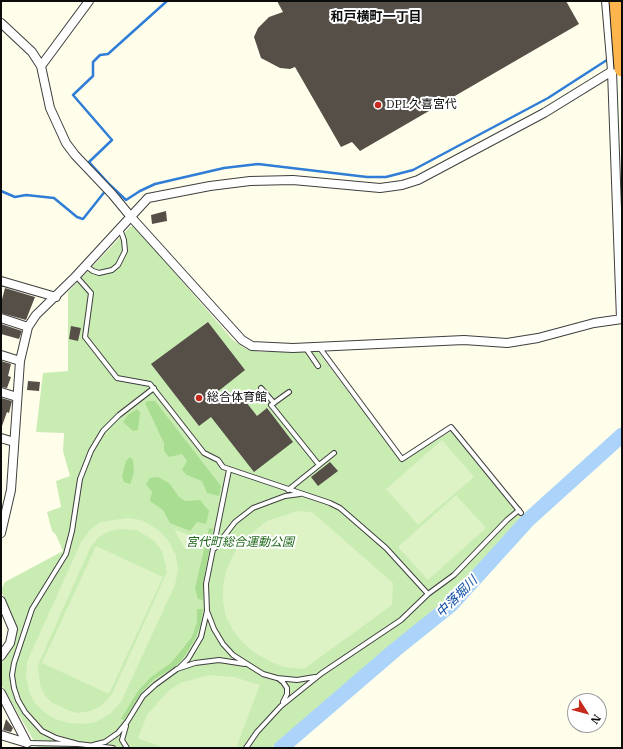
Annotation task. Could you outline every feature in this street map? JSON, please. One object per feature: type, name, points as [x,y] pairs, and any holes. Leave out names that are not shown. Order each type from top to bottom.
[{"type":"highway","points":[[617,1],[617,70]]},
{"type":"street","points":[[41,66],[89,1]]},
{"type":"street","points":[[1,23],[32,52],[41,66],[50,108],[66,143],[75,155],[112,194],[242,340],[252,346],[304,347],[464,340],[507,343],[538,338],[594,323],[622,319],[617,70],[606,1]]},
{"type":"street","points":[[1,533],[11,490],[20,361],[28,327],[36,315],[86,266],[148,198],[210,186],[250,181],[293,180],[380,188],[408,183],[418,180],[544,113],[617,70],[622,65]]},
{"type":"street","points":[[1,280],[56,297]]},
{"type":"street","points":[[1,318],[28,327]]},
{"type":"street","points":[[1,355],[20,361]]},
{"type":"street","points":[[1,392],[17,397]]},
{"type":"street","points":[[1,438],[14,442]]},
{"type":"street","points":[[1,601],[13,628],[10,644],[1,656]]},
{"type":"street","points":[[1,693],[27,743]]},
{"type":"street","points":[[1,735],[27,743]]},
{"type":"lane","points":[[86,266],[99,273],[112,270],[118,265],[125,251],[124,240],[120,229]]},
{"type":"lane","points":[[76,276],[91,293],[85,336],[117,378],[150,384],[204,453],[218,460],[223,467],[330,503],[340,508],[386,548],[428,594]]},
{"type":"lane","points":[[246,748],[257,732],[281,706],[322,673],[401,620],[428,594],[454,575],[506,520],[520,511],[451,427],[402,459],[318,346]]},
{"type":"lane","points":[[304,347],[318,366]]},
{"type":"lane","points":[[78,744],[56,738],[42,730],[29,717],[18,700],[14,688],[12,676],[14,663],[32,609],[66,554],[72,531],[80,479],[91,451],[103,431],[154,388]]},
{"type":"lane","points":[[261,388],[274,403]]},
{"type":"lane","points":[[289,392],[271,405],[320,465]]},
{"type":"lane","points":[[288,490],[334,453]]},
{"type":"lane","points":[[177,670],[188,659],[201,637],[207,611],[206,584],[230,470]]},
{"type":"lane","points":[[213,550],[235,522],[254,508],[284,496],[302,494]]},
{"type":"lane","points":[[207,611],[223,644],[233,655],[263,674],[277,678],[297,680],[312,678],[322,673]]},
{"type":"lane","points":[[93,745],[105,742],[118,733],[127,722],[143,696],[154,685],[177,670],[195,663],[219,660],[245,664]]},
{"type":"lane","points":[[277,678],[283,682],[286,688],[285,700],[281,706]]},
{"type":"lane","points":[[127,722],[122,740],[127,748]]},
{"type":"lane","points":[[27,743],[78,744],[113,748]]},
{"type":"green space","name":"宮代町総合運動公園","points":[[131,226],[135,227],[233,340],[246,349],[261,352],[317,350],[401,462],[451,431],[521,518],[459,588],[271,748],[38,748],[1,684],[1,662],[13,645],[17,629],[1,590],[5,582],[63,551],[56,535],[52,531],[47,512],[61,507],[56,481],[70,476],[63,451],[64,433],[36,432],[43,373],[68,371],[68,292]]},
{"type":"green space","points":[[147,401],[155,401],[221,486],[219,496],[207,493],[202,481],[187,475],[182,470],[187,461],[182,454],[169,457],[164,451],[164,443],[145,403]]},
{"type":"green space","points":[[137,409],[140,412],[138,430],[133,431],[123,422],[128,415]]},
{"type":"green space","points":[[442,440],[474,477],[418,525],[386,489]]},
{"type":"green space","points":[[130,457],[133,460],[134,473],[130,484],[124,482],[122,476],[126,461]]},
{"type":"green space","points":[[158,477],[169,483],[179,497],[185,501],[200,500],[209,511],[206,524],[197,522],[190,531],[170,523],[163,510],[150,501],[152,492],[146,484],[150,478]]},
{"type":"green space","points":[[456,495],[486,528],[428,580],[398,547]]},
{"type":"green space","points":[[297,511],[312,512],[393,583],[392,605],[304,669],[284,667],[255,653],[243,643],[233,630],[226,617],[223,602],[223,586],[226,571],[233,555],[242,541],[267,521]]},
{"type":"green space","points":[[128,518],[141,520],[151,525],[162,533],[170,543],[176,556],[178,570],[175,585],[121,702],[110,714],[96,722],[83,724],[68,723],[55,719],[44,712],[34,702],[29,691],[26,677],[27,662],[81,542],[90,530],[100,522]],"holes":[[[118,529],[137,530],[154,541],[162,551],[167,572],[112,694],[101,706],[90,711],[78,713],[70,711],[51,702],[44,694],[40,685],[38,665],[90,548],[98,538],[107,532]]]},
{"type":"green space","points":[[209,528],[213,529],[203,584],[203,600],[198,599],[195,589]]},
{"type":"green space","points":[[174,529],[196,538],[194,542],[185,549]]},
{"type":"green space","points":[[96,546],[163,577],[109,694],[42,663]]},
{"type":"green space","points":[[197,609],[203,609],[201,624],[195,639],[184,657],[176,666],[153,680],[141,693],[124,720],[121,719],[138,691],[151,677],[171,663],[192,637],[197,622]]},
{"type":"green space","points":[[209,675],[234,677],[260,685],[236,748],[164,748],[138,738],[147,715],[168,691],[180,683]]},
{"type":"building","name":"DPL久喜宮代","points":[[277,1],[566,1],[579,24],[360,151],[352,142],[341,147],[295,67],[290,69],[280,68],[261,58],[254,37],[258,28],[269,17],[283,12]]},
{"type":"building","points":[[166,211],[167,221],[152,224],[151,215]]},
{"type":"building","points":[[5,288],[35,297],[26,320],[1,313],[1,303]]},
{"type":"building","name":"総合体育館","points":[[208,322],[245,370],[216,393],[224,404],[239,393],[257,416],[267,408],[293,442],[254,472],[211,417],[199,426],[151,364]]},
{"type":"building","points":[[1,324],[22,331],[19,339],[1,334]]},
{"type":"building","points":[[71,326],[81,328],[78,341],[69,339]]},
{"type":"building","points":[[1,361],[11,364],[8,376],[11,377],[7,388],[1,387]]},
{"type":"building","points":[[28,381],[40,382],[39,391],[27,390]]},
{"type":"building","points":[[1,398],[12,401],[9,413],[7,412],[2,426]]},
{"type":"building","points":[[330,462],[338,471],[318,486],[311,477]]},
{"type":"building","points":[[6,719],[13,728],[11,732],[3,730]]},
{"type":"waterway","points":[[110,185],[89,162],[112,140],[73,95],[93,76],[93,62],[100,55],[108,54],[167,1]]},
{"type":"waterway","points":[[1,191],[15,197],[26,195],[54,198],[77,217],[83,219],[110,185],[126,200],[155,184],[224,168],[258,164],[367,177],[386,177],[413,170],[548,98],[610,58]]},
{"type":"waterway","name":"中落堀川","points":[[281,748],[395,650],[451,605],[528,520],[622,435]]},
{"type":"place","name":"DPL久喜宮代","points":[[378,105]]},
{"type":"place","name":"総合体育館","points":[[199,398]]},
{"type":"district","name":"和戸横町一丁目","points":[[376,17]]}]
